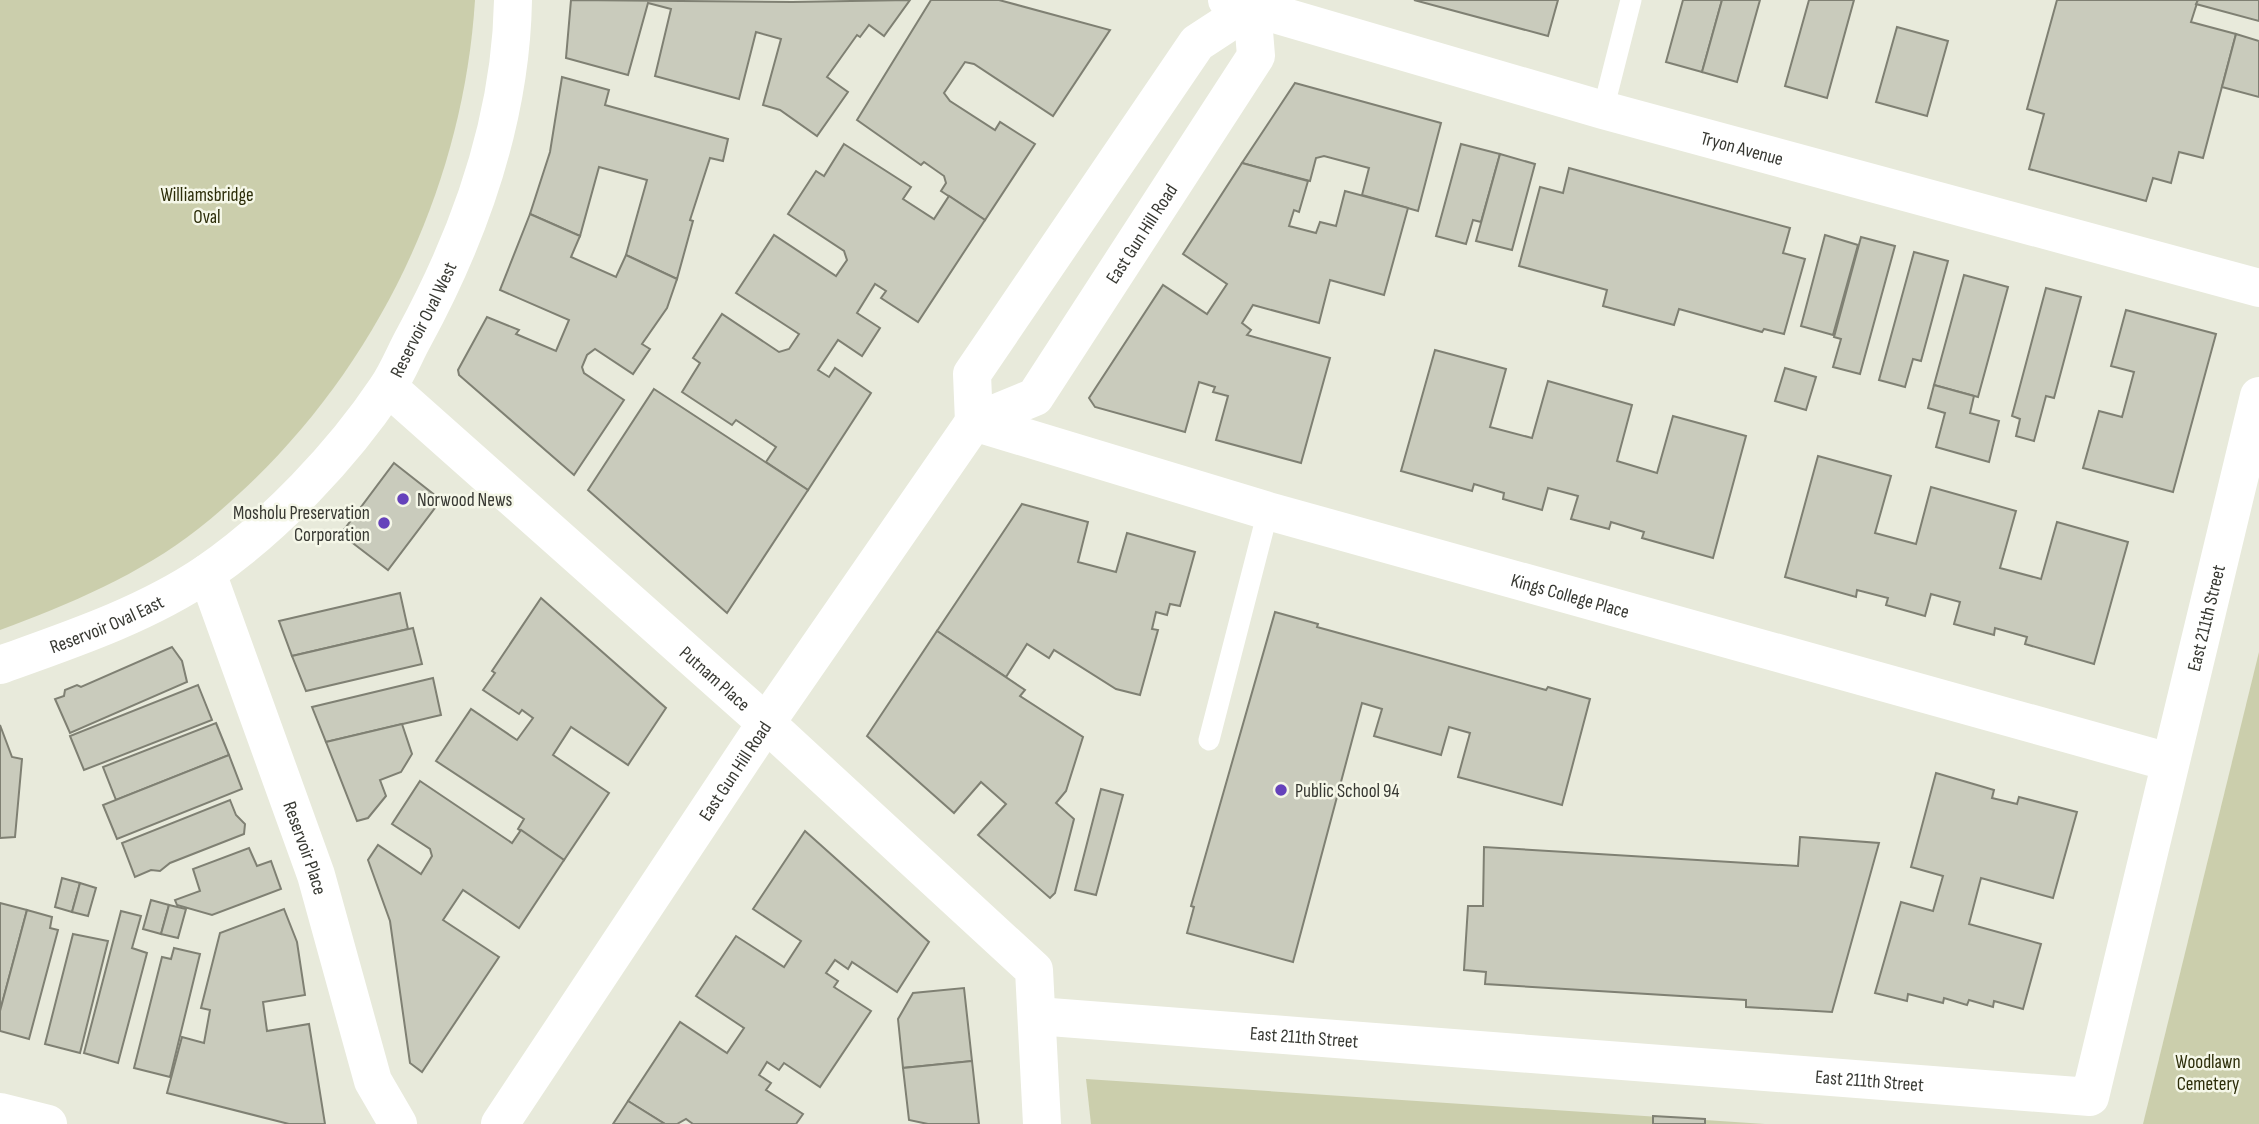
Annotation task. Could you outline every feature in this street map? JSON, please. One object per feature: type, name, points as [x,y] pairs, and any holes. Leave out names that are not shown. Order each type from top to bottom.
[{"type":"street","name":"Reservoir Oval West","points":[[207,573],[274,517],[305,486],[342,447],[388,387],[437,295],[477,200],[500,109],[513,0]]},
{"type":"street","name":"Tryon Avenue","points":[[1245,2],[1603,110],[2259,288]]},
{"type":"street","name":"East Gun Hill Road","points":[[500,1124],[766,723],[974,422],[1035,397],[1256,56],[1245,2]]},
{"type":"street","points":[[974,422],[972,374],[979,362],[1197,43],[1245,2]]},
{"type":"street","name":"Putnam Place","points":[[388,387],[766,723],[1034,970],[1037,1016]]},
{"type":"street","name":"East 211th Street","points":[[1037,1016],[2090,1097],[2259,396]]},
{"type":"street","name":"Kings College Place","points":[[974,422],[1268,511],[2169,762]]},
{"type":"street","name":"Reservoir Oval East","points":[[0,665],[89,632],[152,604],[207,573]]},
{"type":"street","name":"Reservoir Place","points":[[207,573],[316,875],[373,1081],[398,1124]]},
{"type":"street","points":[[1037,1016],[1042,1124]]},
{"type":"street","points":[[0,1112],[48,1124]]},
{"type":"lane","points":[[1603,110],[1631,0]]},
{"type":"lane","points":[[1209,740],[1268,511]]},
{"type":"green space","name":"Williamsbridge Oval","points":[[0,0],[475,0],[466,76],[449,151],[424,224],[392,293],[353,359],[308,421],[256,478],[176,545],[103,587],[0,630]]},
{"type":"green space","name":"Woodlawn Cemetery","points":[[2259,652],[2259,1124],[2143,1124]]},
{"type":"green space","points":[[1086,1079],[1765,1124],[1091,1124]]},
{"type":"building","points":[[571,0],[910,0],[884,36],[869,25],[860,37],[857,35],[827,77],[848,92],[817,136],[780,110],[763,105],[781,39],[756,32],[739,99],[655,76],[671,9],[648,3],[628,75],[566,58]]},
{"type":"building","points":[[931,0],[999,0],[1110,30],[1053,116],[974,64],[965,62],[944,93],[950,101],[995,130],[1000,122],[1035,144],[985,220],[941,191],[946,183],[944,176],[924,162],[921,165],[857,120]]},
{"type":"building","points":[[1414,0],[1558,0],[1548,36]]},
{"type":"building","points":[[1683,0],[1722,0],[1702,72],[1666,62]]},
{"type":"building","points":[[1722,0],[1760,0],[1737,82],[1702,72]]},
{"type":"building","points":[[1809,0],[1854,0],[1827,98],[1785,86]]},
{"type":"building","points":[[2057,0],[2198,0],[2191,22],[2236,34],[2203,158],[2179,152],[2171,183],[2153,178],[2146,201],[2029,169],[2044,114],[2027,109]]},
{"type":"building","points":[[2198,0],[2259,0],[2259,21],[2196,4]]},
{"type":"building","points":[[1897,27],[1948,41],[1927,116],[1876,102]]},
{"type":"building","points":[[2236,34],[2259,41],[2259,97],[2222,87]]},
{"type":"building","points":[[562,77],[609,90],[605,105],[728,139],[723,161],[710,158],[690,220],[693,221],[677,279],[626,255],[647,180],[599,167],[580,236],[530,214],[550,152]]},
{"type":"building","points":[[1295,83],[1441,123],[1418,211],[1362,195],[1369,168],[1324,156],[1316,158],[1310,181],[1242,163]]},
{"type":"building","points":[[844,144],[911,187],[903,199],[934,219],[949,196],[985,220],[918,322],[881,298],[886,291],[875,284],[857,313],[880,328],[862,356],[838,340],[818,370],[829,377],[835,368],[871,393],[808,490],[766,462],[776,447],[736,420],[732,425],[682,392],[700,363],[693,358],[722,314],[779,352],[789,349],[799,334],[736,293],[774,235],[836,276],[847,260],[844,251],[788,214],[816,171],[824,176]]},
{"type":"building","points":[[1461,144],[1500,154],[1481,222],[1473,220],[1466,244],[1436,236]]},
{"type":"building","points":[[1500,154],[1535,164],[1512,250],[1476,241]]},
{"type":"building","points":[[1242,163],[1308,181],[1299,212],[1294,210],[1289,226],[1316,233],[1320,222],[1336,226],[1345,191],[1408,208],[1384,295],[1330,280],[1319,323],[1253,305],[1242,323],[1251,330],[1247,335],[1330,358],[1301,463],[1216,440],[1228,396],[1213,392],[1215,387],[1199,382],[1185,432],[1095,407],[1089,398],[1163,285],[1207,314],[1227,284],[1183,254]]},
{"type":"building","points":[[1569,168],[1790,228],[1783,253],[1805,259],[1784,334],[1764,329],[1762,332],[1679,309],[1674,325],[1603,306],[1607,290],[1519,266],[1540,187],[1563,193]]},
{"type":"building","points":[[530,214],[580,236],[571,257],[616,277],[626,255],[677,279],[667,308],[642,344],[650,349],[633,374],[595,349],[587,355],[582,367],[584,373],[624,400],[574,475],[459,375],[458,370],[487,317],[519,330],[516,334],[556,351],[569,320],[500,290]]},
{"type":"building","points":[[1825,235],[1858,245],[1833,335],[1801,326]]},
{"type":"building","points":[[1861,237],[1895,246],[1860,374],[1833,367],[1841,339],[1834,337]]},
{"type":"building","points":[[1914,252],[1948,261],[1921,361],[1913,359],[1905,387],[1879,380]]},
{"type":"building","points":[[1964,275],[2008,287],[1978,397],[1934,385]]},
{"type":"building","points":[[2046,288],[2081,297],[2054,398],[2046,396],[2034,441],[2016,436],[2020,419],[2012,416]]},
{"type":"building","points":[[2126,310],[2216,334],[2173,492],[2083,468],[2099,411],[2122,417],[2134,372],[2111,366]]},
{"type":"building","points":[[1435,350],[1506,369],[1490,427],[1532,438],[1548,381],[1632,405],[1617,461],[1657,473],[1673,416],[1746,436],[1713,558],[1642,538],[1644,532],[1611,522],[1609,529],[1571,519],[1578,496],[1548,488],[1542,510],[1503,499],[1504,493],[1474,484],[1472,491],[1401,471]]},
{"type":"building","points":[[1785,368],[1816,377],[1806,410],[1775,401]]},
{"type":"building","points":[[1934,385],[1974,396],[1970,413],[1999,421],[1989,462],[1936,447],[1945,413],[1928,408]]},
{"type":"building","points":[[654,389],[808,490],[727,613],[588,490]]},
{"type":"building","points":[[1818,456],[1891,476],[1875,533],[1916,544],[1931,487],[2016,511],[2000,568],[2041,579],[2057,522],[2128,542],[2094,664],[2025,644],[2027,637],[1995,628],[1994,635],[1954,624],[1960,602],[1931,594],[1925,616],[1886,605],[1888,598],[1857,590],[1856,597],[1785,577]]},
{"type":"building","points":[[394,463],[441,500],[388,570],[350,541],[353,538],[343,531]]},
{"type":"building","points":[[1022,504],[1088,522],[1078,562],[1116,572],[1127,533],[1195,552],[1180,606],[1170,604],[1167,615],[1156,612],[1152,629],[1158,630],[1140,695],[1116,689],[1054,650],[1049,658],[1027,644],[1006,677],[937,631]]},
{"type":"building","points":[[400,593],[408,629],[292,656],[279,621]]},
{"type":"building","points":[[541,598],[666,708],[628,765],[571,727],[553,755],[609,793],[564,860],[518,829],[524,819],[436,761],[471,709],[517,740],[533,718],[522,710],[519,714],[483,690],[495,673],[492,671]]},
{"type":"building","name":"Public School 94","points":[[1275,612],[1318,624],[1317,627],[1546,690],[1548,687],[1590,699],[1562,805],[1458,777],[1470,733],[1449,727],[1441,755],[1374,736],[1382,709],[1362,703],[1293,962],[1187,933],[1194,907],[1191,906]]},
{"type":"building","points":[[413,628],[422,664],[306,691],[292,656]]},
{"type":"building","points":[[937,631],[1025,690],[1020,696],[1083,737],[1066,791],[1056,803],[1074,819],[1055,893],[1050,898],[978,835],[1006,804],[981,782],[954,813],[867,736]]},
{"type":"building","points":[[172,647],[182,661],[187,682],[70,733],[55,699],[64,696],[65,690],[77,685],[81,687]]},
{"type":"building","points":[[433,678],[441,715],[326,742],[312,707]]},
{"type":"building","points":[[198,685],[212,720],[84,770],[70,736]]},
{"type":"building","points":[[216,723],[229,755],[116,800],[103,767]]},
{"type":"building","points":[[402,724],[412,754],[401,772],[380,780],[386,796],[368,818],[357,821],[326,742]]},
{"type":"building","points":[[0,725],[12,757],[22,759],[15,837],[0,838]]},
{"type":"building","points":[[229,755],[242,789],[117,839],[103,805]]},
{"type":"building","points":[[1936,773],[1994,790],[1992,798],[2017,804],[2019,797],[2077,812],[2053,898],[1981,878],[1969,924],[2041,944],[2023,1009],[1994,1001],[1993,1007],[1969,1000],[1967,1005],[1944,998],[1943,1003],[1908,994],[1907,1001],[1875,993],[1901,902],[1933,911],[1943,876],[1911,867]]},
{"type":"building","points":[[420,781],[512,843],[521,830],[564,860],[519,928],[463,890],[443,920],[499,957],[422,1072],[410,1063],[390,921],[368,860],[378,845],[421,874],[432,856],[430,849],[392,824]]},
{"type":"building","points":[[1101,789],[1123,795],[1096,895],[1075,890]]},
{"type":"building","points":[[230,800],[236,815],[245,824],[244,834],[170,863],[160,871],[151,870],[135,877],[122,843]]},
{"type":"building","points":[[805,831],[929,942],[897,992],[852,962],[848,969],[835,960],[826,973],[838,981],[834,987],[871,1011],[820,1087],[784,1063],[779,1070],[767,1062],[759,1075],[771,1083],[766,1090],[803,1114],[796,1124],[693,1124],[686,1119],[677,1124],[665,1124],[628,1101],[680,1022],[727,1053],[744,1028],[696,996],[736,936],[784,967],[801,941],[753,909]]},
{"type":"building","points":[[1800,837],[1879,843],[1832,1012],[1746,1007],[1746,1000],[1485,984],[1486,972],[1464,970],[1468,906],[1483,906],[1484,847],[1798,866]]},
{"type":"building","points":[[249,848],[257,866],[271,861],[281,889],[212,915],[177,905],[175,900],[200,891],[193,869]]},
{"type":"building","points":[[62,878],[80,883],[72,912],[55,907]]},
{"type":"building","points":[[80,883],[96,888],[88,916],[72,912]]},
{"type":"building","points":[[151,900],[169,905],[161,934],[143,929]]},
{"type":"building","points":[[0,903],[27,910],[0,1011]]},
{"type":"building","points":[[169,905],[186,909],[178,938],[161,934]]},
{"type":"building","points":[[284,909],[297,942],[305,995],[263,1002],[267,1031],[309,1024],[325,1124],[289,1124],[167,1093],[182,1037],[204,1043],[210,1010],[201,1008],[220,933]]},
{"type":"building","points":[[27,910],[52,917],[50,928],[58,930],[29,1039],[0,1031],[0,1011]]},
{"type":"building","points":[[121,911],[141,916],[132,948],[147,953],[118,1063],[84,1053]]},
{"type":"building","points":[[73,934],[108,941],[80,1053],[45,1044]]},
{"type":"building","points":[[174,948],[200,954],[170,1077],[134,1068],[162,957],[171,959]]},
{"type":"building","points":[[964,988],[972,1061],[903,1068],[898,1019],[913,993]]},
{"type":"building","points":[[972,1061],[979,1124],[928,1124],[909,1120],[903,1068]]},
{"type":"building","points":[[628,1101],[665,1124],[613,1124]]},
{"type":"building","points":[[1653,1116],[1705,1119],[1705,1124],[1653,1124]]},
{"type":"place","name":"Norwood News","points":[[403,499]]},
{"type":"place","name":"Mosholu Preservation Corporation","points":[[384,523]]},
{"type":"place","name":"Public School 94","points":[[1281,790]]}]
